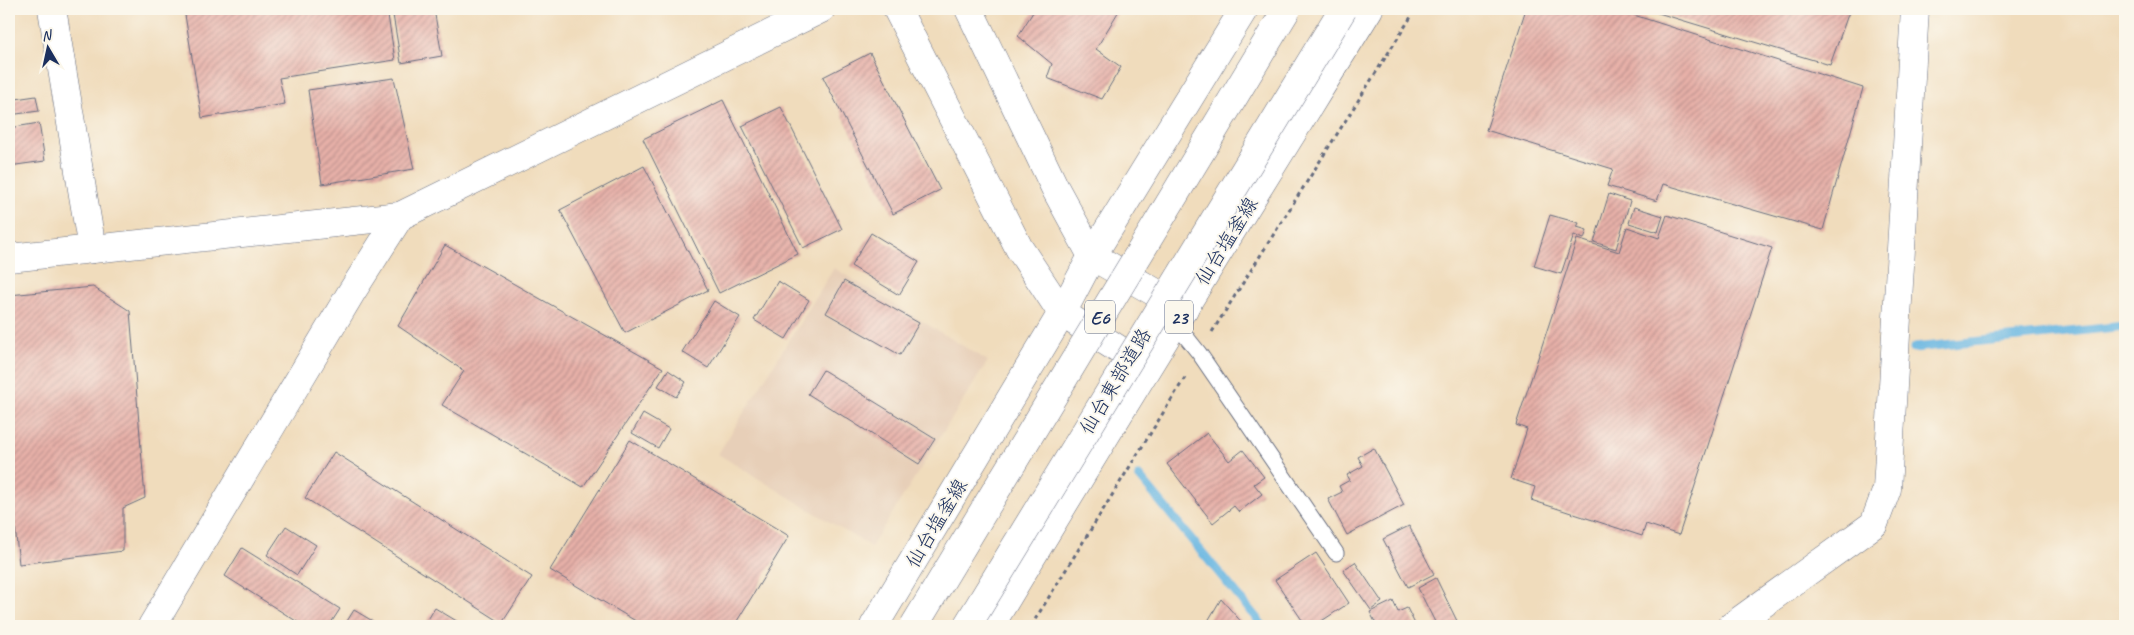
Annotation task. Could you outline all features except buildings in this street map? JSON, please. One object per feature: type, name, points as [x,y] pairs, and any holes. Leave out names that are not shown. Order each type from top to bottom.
[{"type":"main road","points":[[52,9],[92,249]]},
{"type":"main road","points":[[9,258],[400,216],[821,9]]},
{"type":"main road","points":[[898,9],[1019,248],[1062,312],[1146,367]]},
{"type":"main road","points":[[968,9],[1056,190],[1092,256],[1180,316]]},
{"type":"main road","name":"仙台塩釜線","points":[[874,626],[1062,312],[1092,256],[1244,9]]},
{"type":"main road","name":"E6","points":[[914,626],[1287,9]]},
{"type":"main road","name":"仙台東部道路","points":[[967,626],[1343,9]]},
{"type":"main road","name":"仙台塩釜線","points":[[990,626],[1146,367],[1180,316],[1369,9]]},
{"type":"main road","points":[[1732,626],[1874,524],[1887,489],[1915,9]]},
{"type":"main road","points":[[152,626],[351,293],[400,216]]},
{"type":"lane","points":[[1180,316],[1199,353],[1336,553]]},
{"type":"path","points":[[1031,626],[1199,353],[1416,9]]},
{"type":"shaded area","points":[[834,268],[988,361],[871,547],[718,454]]},
{"type":"waterway","points":[[1914,348],[2125,326]]},
{"type":"waterway","points":[[1139,476],[1263,626]]}]
